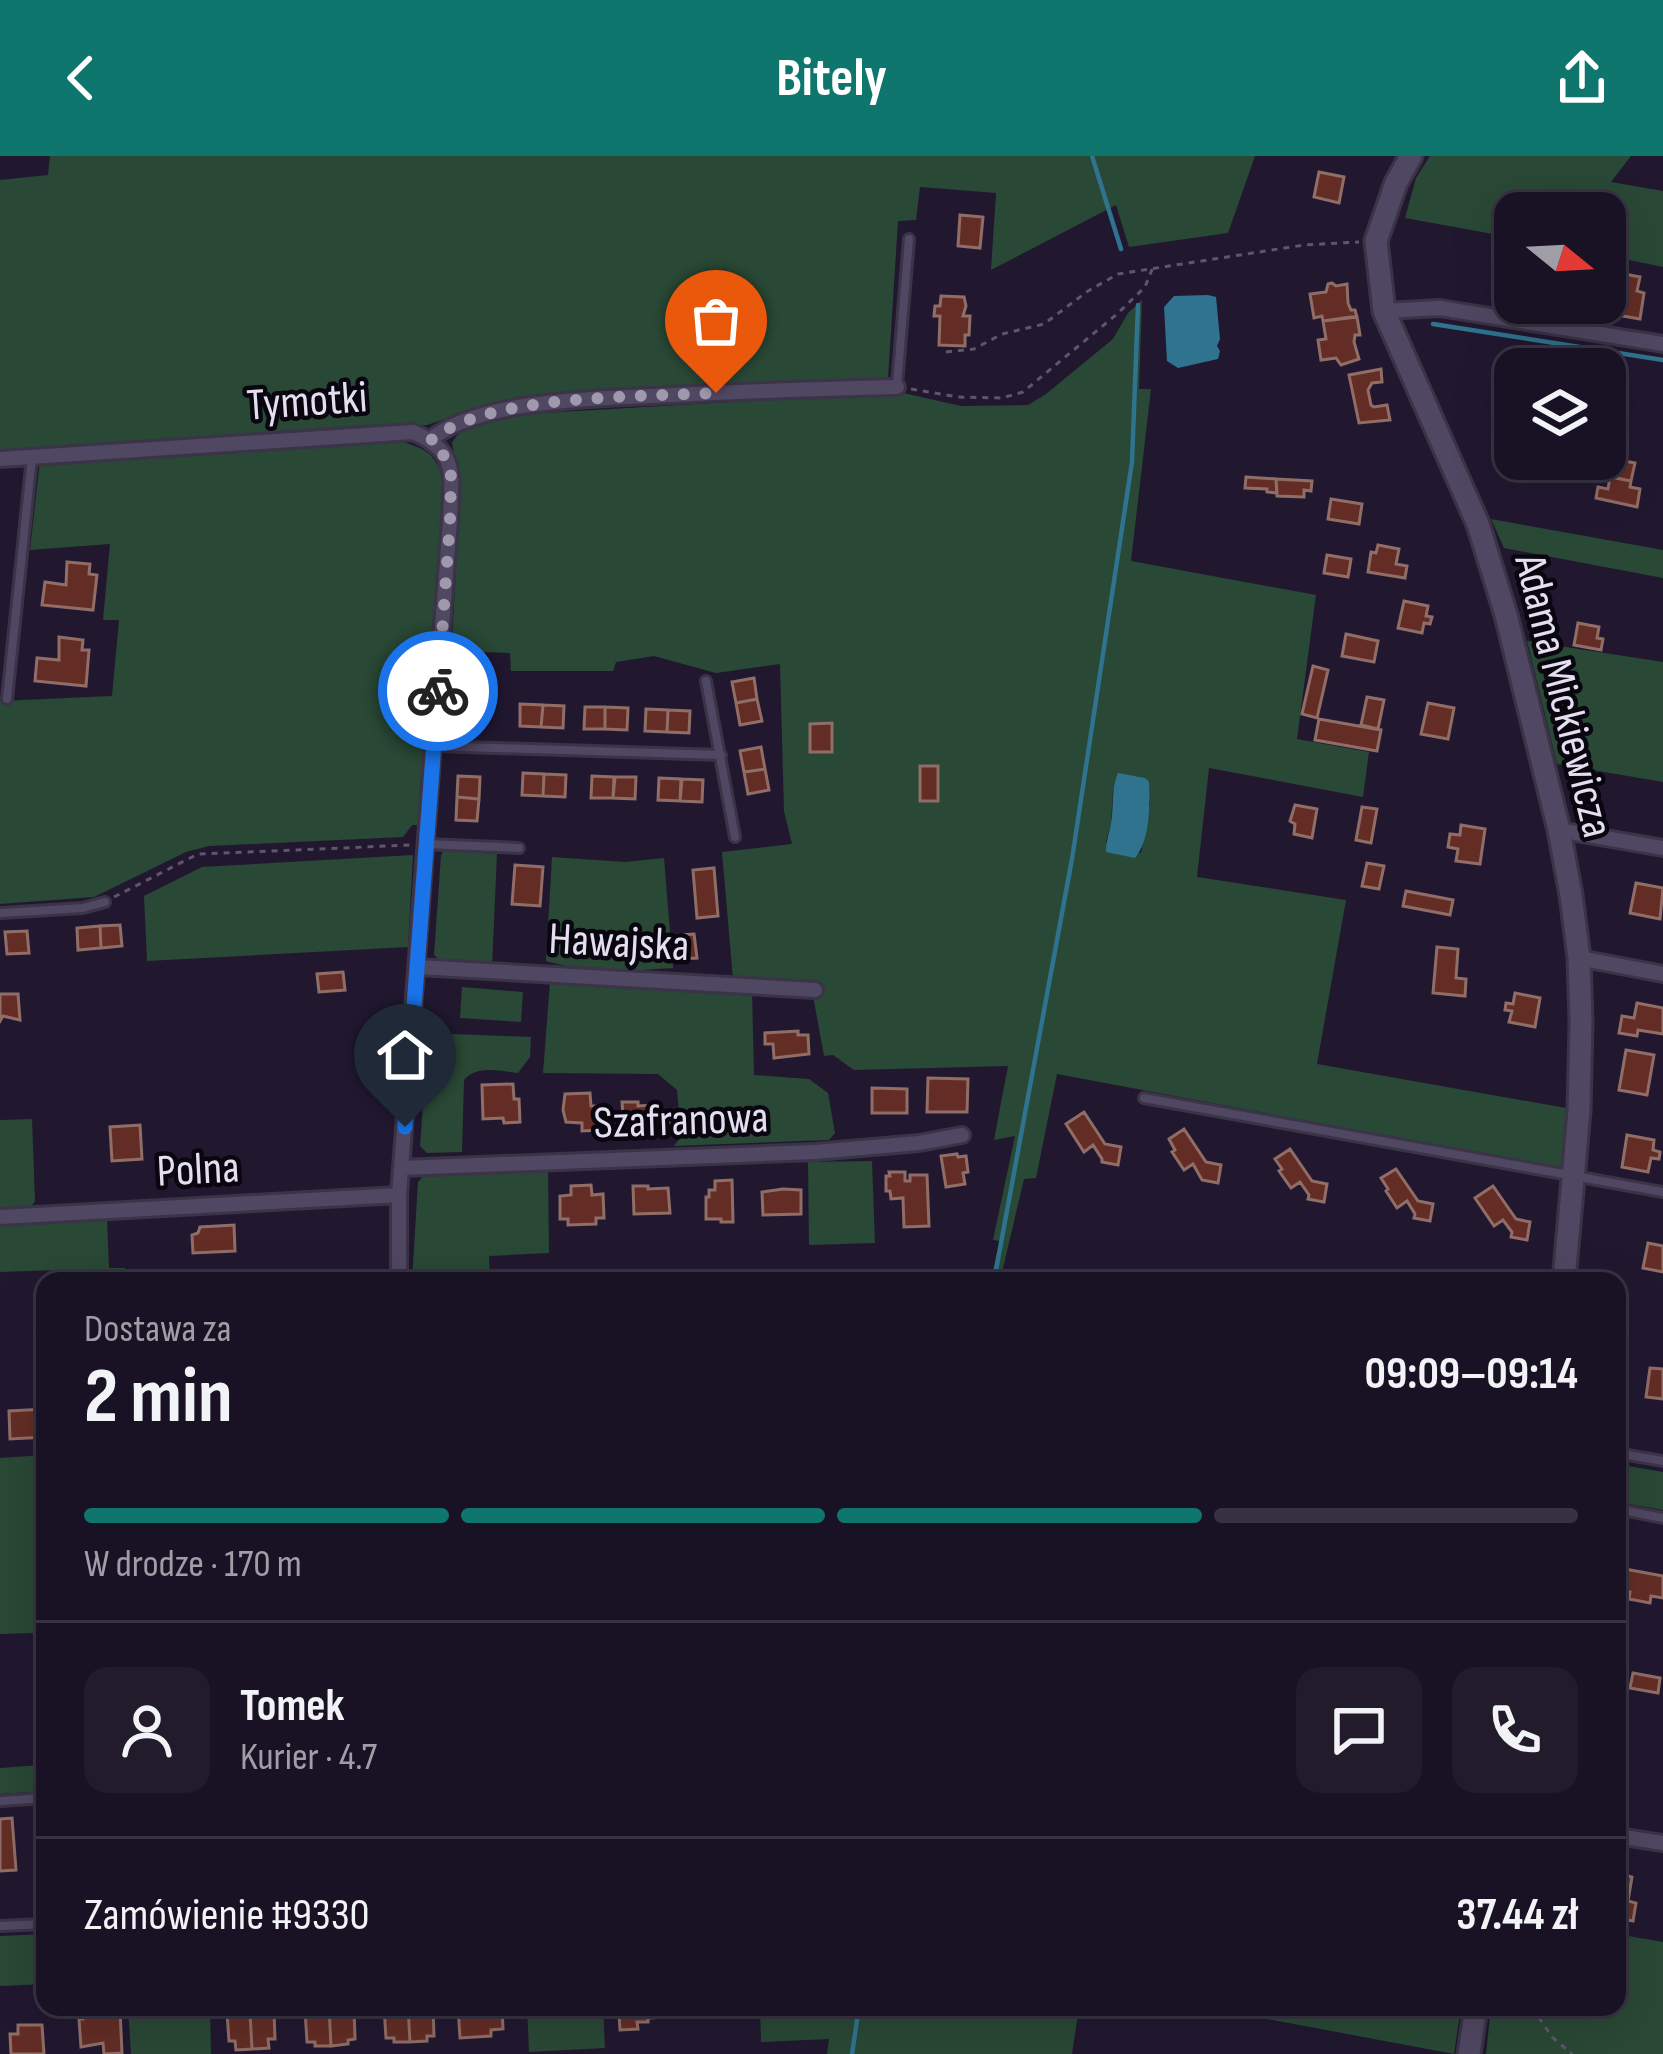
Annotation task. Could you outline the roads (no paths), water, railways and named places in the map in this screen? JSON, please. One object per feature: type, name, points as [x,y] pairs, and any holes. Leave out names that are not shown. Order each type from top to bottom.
[{"type":"street","name":"Adama Mickiewicza","points":[[1411,156],[1376,241],[1384,311],[1478,524],[1506,615],[1558,830],[1579,958],[1581,1021],[1565,1272]]},
{"type":"street","points":[[1384,311],[1440,308],[1663,344]]},
{"type":"street","name":"Tymotki","points":[[0,459],[413,432],[431,440],[459,422],[496,411],[592,399],[897,387]]},
{"type":"street","points":[[399,1272],[399,1196],[450,521],[451,476],[440,446],[431,440]]},
{"type":"street","points":[[1558,830],[1663,848]]},
{"type":"street","points":[[1579,958],[1663,974]]},
{"type":"street","name":"Hawajska","points":[[418,967],[815,990]]},
{"type":"street","name":"Szafranowa","points":[[401,1168],[815,1152],[962,1135]]},
{"type":"street","name":"Polna","points":[[0,1217],[399,1196]]},
{"type":"street","points":[[1626,1837],[1663,1843]]},
{"type":"street","points":[[1468,2054],[1474,2016]]},
{"type":"lane","points":[[897,387],[909,239]]},
{"type":"lane","points":[[7,699],[32,455]]},
{"type":"lane","points":[[706,681],[735,837]]},
{"type":"lane","points":[[434,746],[721,755]]},
{"type":"lane","points":[[425,844],[519,848]]},
{"type":"lane","points":[[0,913],[83,908],[105,902]]},
{"type":"lane","points":[[1144,1098],[1663,1192]]},
{"type":"lane","points":[[1626,1455],[1663,1461]]},
{"type":"lane","points":[[1626,1511],[1663,1518]]},
{"type":"lane","points":[[0,1801],[36,1799]]},
{"type":"lane","points":[[0,1927],[36,1925]]},
{"type":"water","points":[[1174,296],[1216,297],[1218,359],[1178,368],[1167,361],[1164,307]]},
{"type":"water","points":[[1118,773],[1149,782],[1146,833],[1135,858],[1106,852]]},
{"type":"waterway","points":[[1092,156],[1121,249]]},
{"type":"waterway","points":[[996,1272],[1072,859],[1132,462],[1138,305]]},
{"type":"waterway","points":[[1433,324],[1663,360]]},
{"type":"waterway","points":[[852,2054],[858,2016]]}]
